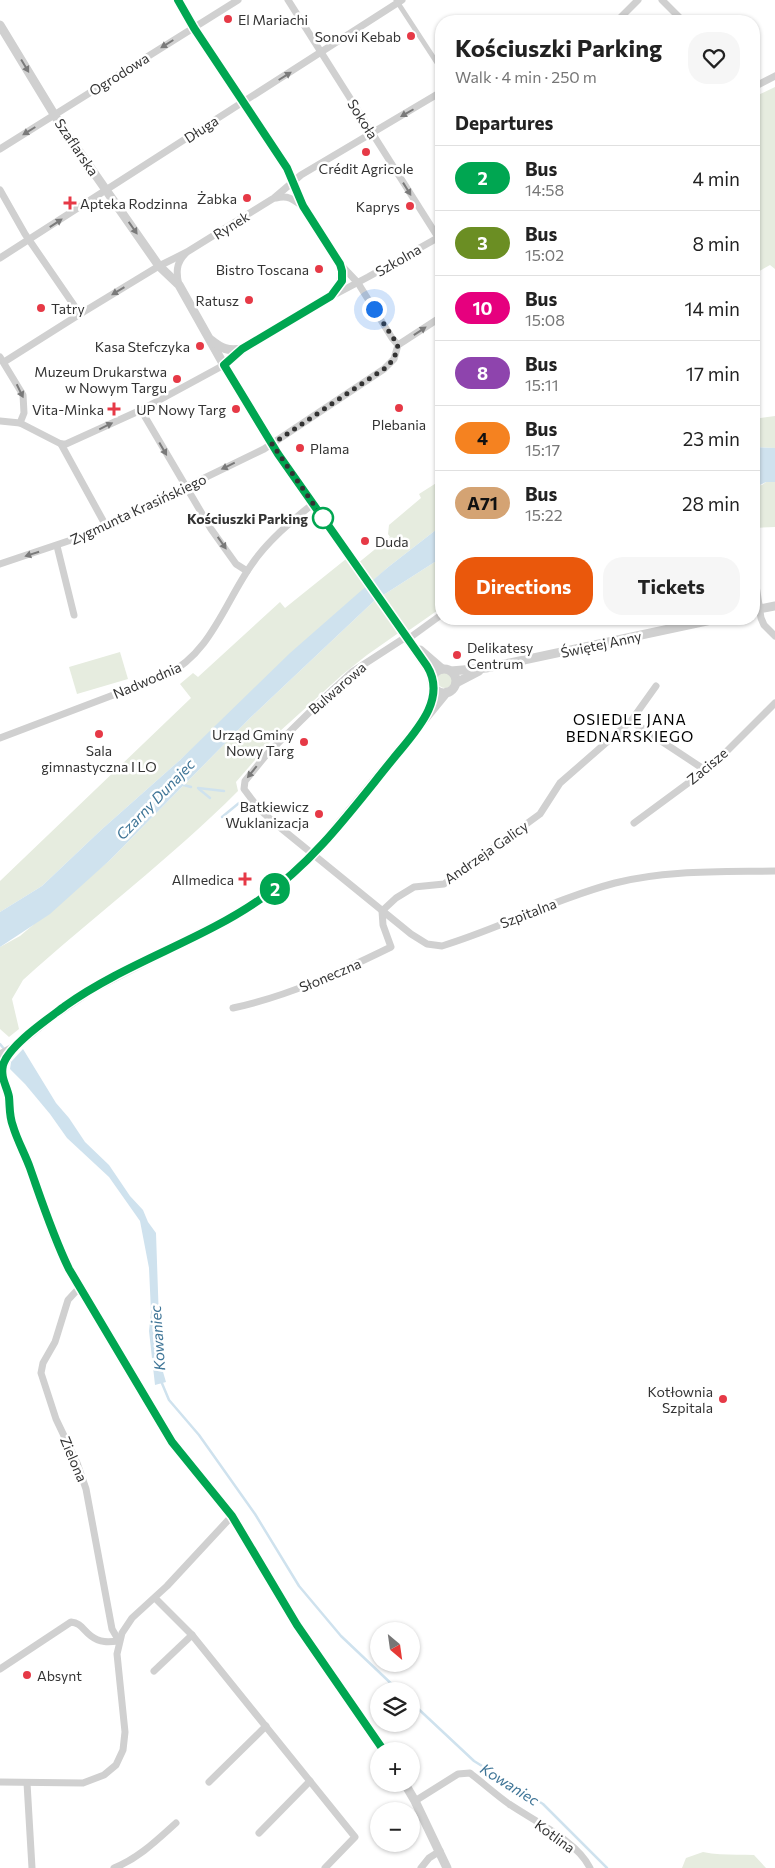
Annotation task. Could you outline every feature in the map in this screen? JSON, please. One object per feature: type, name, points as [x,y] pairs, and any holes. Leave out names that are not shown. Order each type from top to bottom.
[{"type":"street","points":[[178,0],[194,28],[287,168],[303,206],[340,264],[358,283],[392,338],[398,345],[435,321]]},
{"type":"street","name":"Ogrodowa","points":[[0,149],[238,0]]},
{"type":"street","name":"Sokoła","points":[[288,0],[435,230]]},
{"type":"street","points":[[623,15],[638,0]]},
{"type":"street","points":[[662,0],[677,15]]},
{"type":"street","points":[[398,1],[435,60]]},
{"type":"street","name":"Długa","points":[[0,258],[322,53],[398,1]]},
{"type":"street","name":"Szaflarska","points":[[0,25],[55,115],[159,266]]},
{"type":"street","points":[[760,84],[775,76]]},
{"type":"street","name":"Rynek","points":[[2,359],[159,266],[188,252],[274,198],[292,181],[435,96]]},
{"type":"street","points":[[0,190],[25,234],[80,314]]},
{"type":"street","points":[[274,198],[291,197],[303,206]]},
{"type":"street","name":"Szkolna","points":[[358,283],[435,241]]},
{"type":"street","name":"Rynek","points":[[179,285],[176,270],[180,259],[188,252]]},
{"type":"street","points":[[331,296],[342,281],[340,264]]},
{"type":"street","points":[[159,266],[179,285],[224,365],[272,444],[433,676]]},
{"type":"street","points":[[0,421],[20,423],[61,444],[71,443],[141,410],[224,365],[242,349],[331,296],[358,283]]},
{"type":"street","points":[[210,339],[223,349],[230,351],[242,349]]},
{"type":"street","name":"Zygmunta Krasińskiego","points":[[0,564],[57,546],[106,526],[272,444],[384,369],[394,359],[398,345]]},
{"type":"street","points":[[2,359],[23,395],[25,404],[20,423]]},
{"type":"street","points":[[141,410],[212,529],[236,564],[247,571]]},
{"type":"street","points":[[61,444],[106,526]]},
{"type":"street","name":"Nadwodnia","points":[[0,738],[166,675],[188,662],[206,642],[247,571],[272,541],[313,504]]},
{"type":"street","points":[[57,546],[74,615]]},
{"type":"street","points":[[760,609],[775,606]]},
{"type":"street","points":[[760,618],[764,625],[775,636]]},
{"type":"street","name":"Bulwarowa","points":[[313,854],[259,809],[244,790],[245,781],[278,742],[352,672],[435,619]]},
{"type":"street","name":"Świętej Anny","points":[[447,670],[486,668],[688,625]]},
{"type":"street","points":[[0,1055],[13,1048],[62,1009],[92,989],[228,919],[253,904],[281,884],[313,854],[447,692],[454,688],[456,676],[407,638]]},
{"type":"street","name":"Świętej Anny","points":[[456,683],[486,668]]},
{"type":"street","points":[[422,724],[431,702],[434,687],[432,682],[433,676],[437,671],[447,670]]},
{"type":"street","name":"Andrzeja Galicy","points":[[382,911],[396,898],[414,887],[444,884],[540,814],[553,791],[560,783],[631,721],[656,686]]},
{"type":"street","points":[[434,687],[440,692],[447,692]]},
{"type":"street","name":"Zacisze","points":[[634,823],[714,764],[775,703]]},
{"type":"street","points":[[631,721],[704,770]]},
{"type":"street","name":"Szpitalna","points":[[313,854],[421,941],[427,944],[442,946],[587,891],[617,883],[676,874],[775,871]]},
{"type":"street","name":"Słoneczna","points":[[233,1008],[266,1001],[345,970],[391,947],[382,911]]},
{"type":"street","points":[[8,1106],[9,1098],[1,1069],[13,1048]]},
{"type":"street","points":[[0,1094],[8,1106],[13,1126],[56,1239],[80,1287],[172,1442],[232,1516],[297,1625],[378,1742]]},
{"type":"street","name":"Zielona","points":[[80,1287],[68,1300],[55,1342],[43,1363],[41,1373],[56,1419],[77,1463],[86,1489],[112,1629],[119,1641]]},
{"type":"street","name":"Zielona","points":[[0,1782],[83,1783],[104,1775],[116,1765],[122,1750],[125,1732],[117,1666],[119,1641],[132,1618],[155,1598],[232,1516]]},
{"type":"street","points":[[155,1598],[192,1635],[355,1837],[325,1868]]},
{"type":"street","points":[[0,1669],[71,1622],[78,1623],[92,1636],[104,1642],[119,1641]]},
{"type":"street","points":[[154,1671],[192,1635]]},
{"type":"street","points":[[209,1782],[266,1726]]},
{"type":"street","name":"Kotlina","points":[[415,1801],[458,1774],[470,1773],[508,1803],[563,1840],[585,1858],[590,1868]]},
{"type":"street","points":[[259,1832],[310,1781]]},
{"type":"street","points":[[27,1783],[32,1868]]},
{"type":"street","points":[[410,1792],[447,1868]]},
{"type":"street","points":[[114,1868],[128,1863],[176,1823]]},
{"type":"street","points":[[421,1868],[429,1858],[440,1851]]},
{"type":"shaded area","points":[[775,87],[775,269],[770,265],[760,271],[760,94]]},
{"type":"shaded area","points":[[775,416],[775,448],[760,447],[760,418]]},
{"type":"shaded area","points":[[766,482],[775,482],[775,527],[760,528],[760,485]]},
{"type":"shaded area","points":[[435,484],[435,531],[387,568],[42,886],[0,912],[0,881],[191,698],[180,684],[193,673],[198,677],[280,602],[285,608],[346,559],[352,568],[390,537],[388,534],[389,525],[421,498],[419,494]]},
{"type":"shaded area","points":[[435,562],[435,612],[408,631],[397,634],[342,675],[279,732],[236,782],[238,791],[212,816],[159,864],[23,980],[12,999],[19,1029],[9,1037],[0,1029],[0,947],[20,936],[110,860],[250,718],[374,601]]},
{"type":"shaded area","points":[[120,652],[128,679],[77,694],[69,667]]},
{"type":"shaded area","points":[[445,672],[453,680],[445,688],[437,680]]},
{"type":"shaded area","points":[[703,1852],[754,1855],[766,1868],[682,1868],[686,1858]]},
{"type":"water","points":[[760,447],[775,448],[775,482],[766,482],[760,485]]},
{"type":"water","name":"Czarny Dunajec","points":[[435,531],[435,562],[374,601],[250,718],[110,860],[50,914],[0,947],[0,912],[42,886],[101,830],[180,760],[290,653],[387,568]]},
{"type":"water","points":[[23,1049],[56,1103],[85,1142],[109,1165],[130,1196],[143,1210],[148,1222],[156,1233],[161,1365],[166,1382],[155,1385],[149,1331],[151,1312],[149,1268],[140,1221],[109,1177],[67,1138],[50,1114],[10,1069],[11,1062]]},
{"type":"waterway","name":"Czarny Dunajec","points":[[180,784],[191,787]]},
{"type":"waterway","points":[[198,788],[224,791]]},
{"type":"waterway","points":[[199,789],[210,798]]},
{"type":"waterway","points":[[222,817],[239,803]]},
{"type":"waterway","name":"Kowaniec","points":[[0,1044],[5,1050]]},
{"type":"waterway","name":"Kowaniec","points":[[161,1381],[169,1400],[199,1435],[255,1514],[299,1586],[341,1636],[390,1682]]},
{"type":"waterway","name":"Kowaniec","points":[[420,1710],[474,1761],[543,1804],[607,1868]]},
{"type":"bus line","name":"2","points":[[178,0],[194,28],[287,168],[303,206],[340,264],[342,271],[342,281],[331,296],[242,349],[224,365],[278,454],[427,666],[433,676],[433,696],[422,724],[328,838],[301,867],[264,897],[237,914],[110,978],[77,998],[13,1048],[4,1061],[1,1072],[9,1098],[8,1106],[13,1126],[69,1269],[172,1442],[232,1516],[297,1625],[378,1742]]},
{"type":"place","name":"El Mariachi","points":[[228,19]]},
{"type":"place","name":"Sonovi Kebab","points":[[411,36]]},
{"type":"place","name":"Crédit Agricole","points":[[366,152]]},
{"type":"place","name":"Żabka","points":[[247,198]]},
{"type":"place","name":"Apteka Rodzinna","points":[[70,203]]},
{"type":"place","name":"Kaprys","points":[[410,206]]},
{"type":"place","name":"Bistro Toscana","points":[[319,269]]},
{"type":"place","name":"Ratusz","points":[[249,300]]},
{"type":"place","name":"Tatry","points":[[41,308]]},
{"type":"place","name":"Kasa Stefczyka","points":[[200,346]]},
{"type":"place","name":"Muzeum Drukarstwa w Nowym Targu","points":[[177,379]]},
{"type":"place","name":"Plebania","points":[[399,408]]},
{"type":"place","name":"Vita-Minka","points":[[114,409]]},
{"type":"place","name":"UP Nowy Targ","points":[[236,409]]},
{"type":"place","name":"Plama","points":[[300,448]]},
{"type":"place","name":"Kościuszki Parking","points":[[323,518]]},
{"type":"place","name":"Duda","points":[[365,541]]},
{"type":"place","name":"Delikatesy Centrum","points":[[457,655]]},
{"type":"place","name":"Sala gimnastyczna I LO","points":[[99,734]]},
{"type":"place","name":"Urząd Gminy Nowy Targ","points":[[304,742]]},
{"type":"place","name":"Batkiewicz Wuklanizacja","points":[[319,814]]},
{"type":"place","name":"Allmedica","points":[[245,879]]},
{"type":"place","name":"Kotłownia Szpitala","points":[[723,1399]]},
{"type":"place","name":"Absynt","points":[[27,1675]]},
{"type":"district","name":"OSIEDLE JANA BEDNARSKIEGO","points":[[630,728]]},
{"type":"route","points":[[323,518],[272,444],[384,369],[394,359],[398,345],[374,309]]}]
